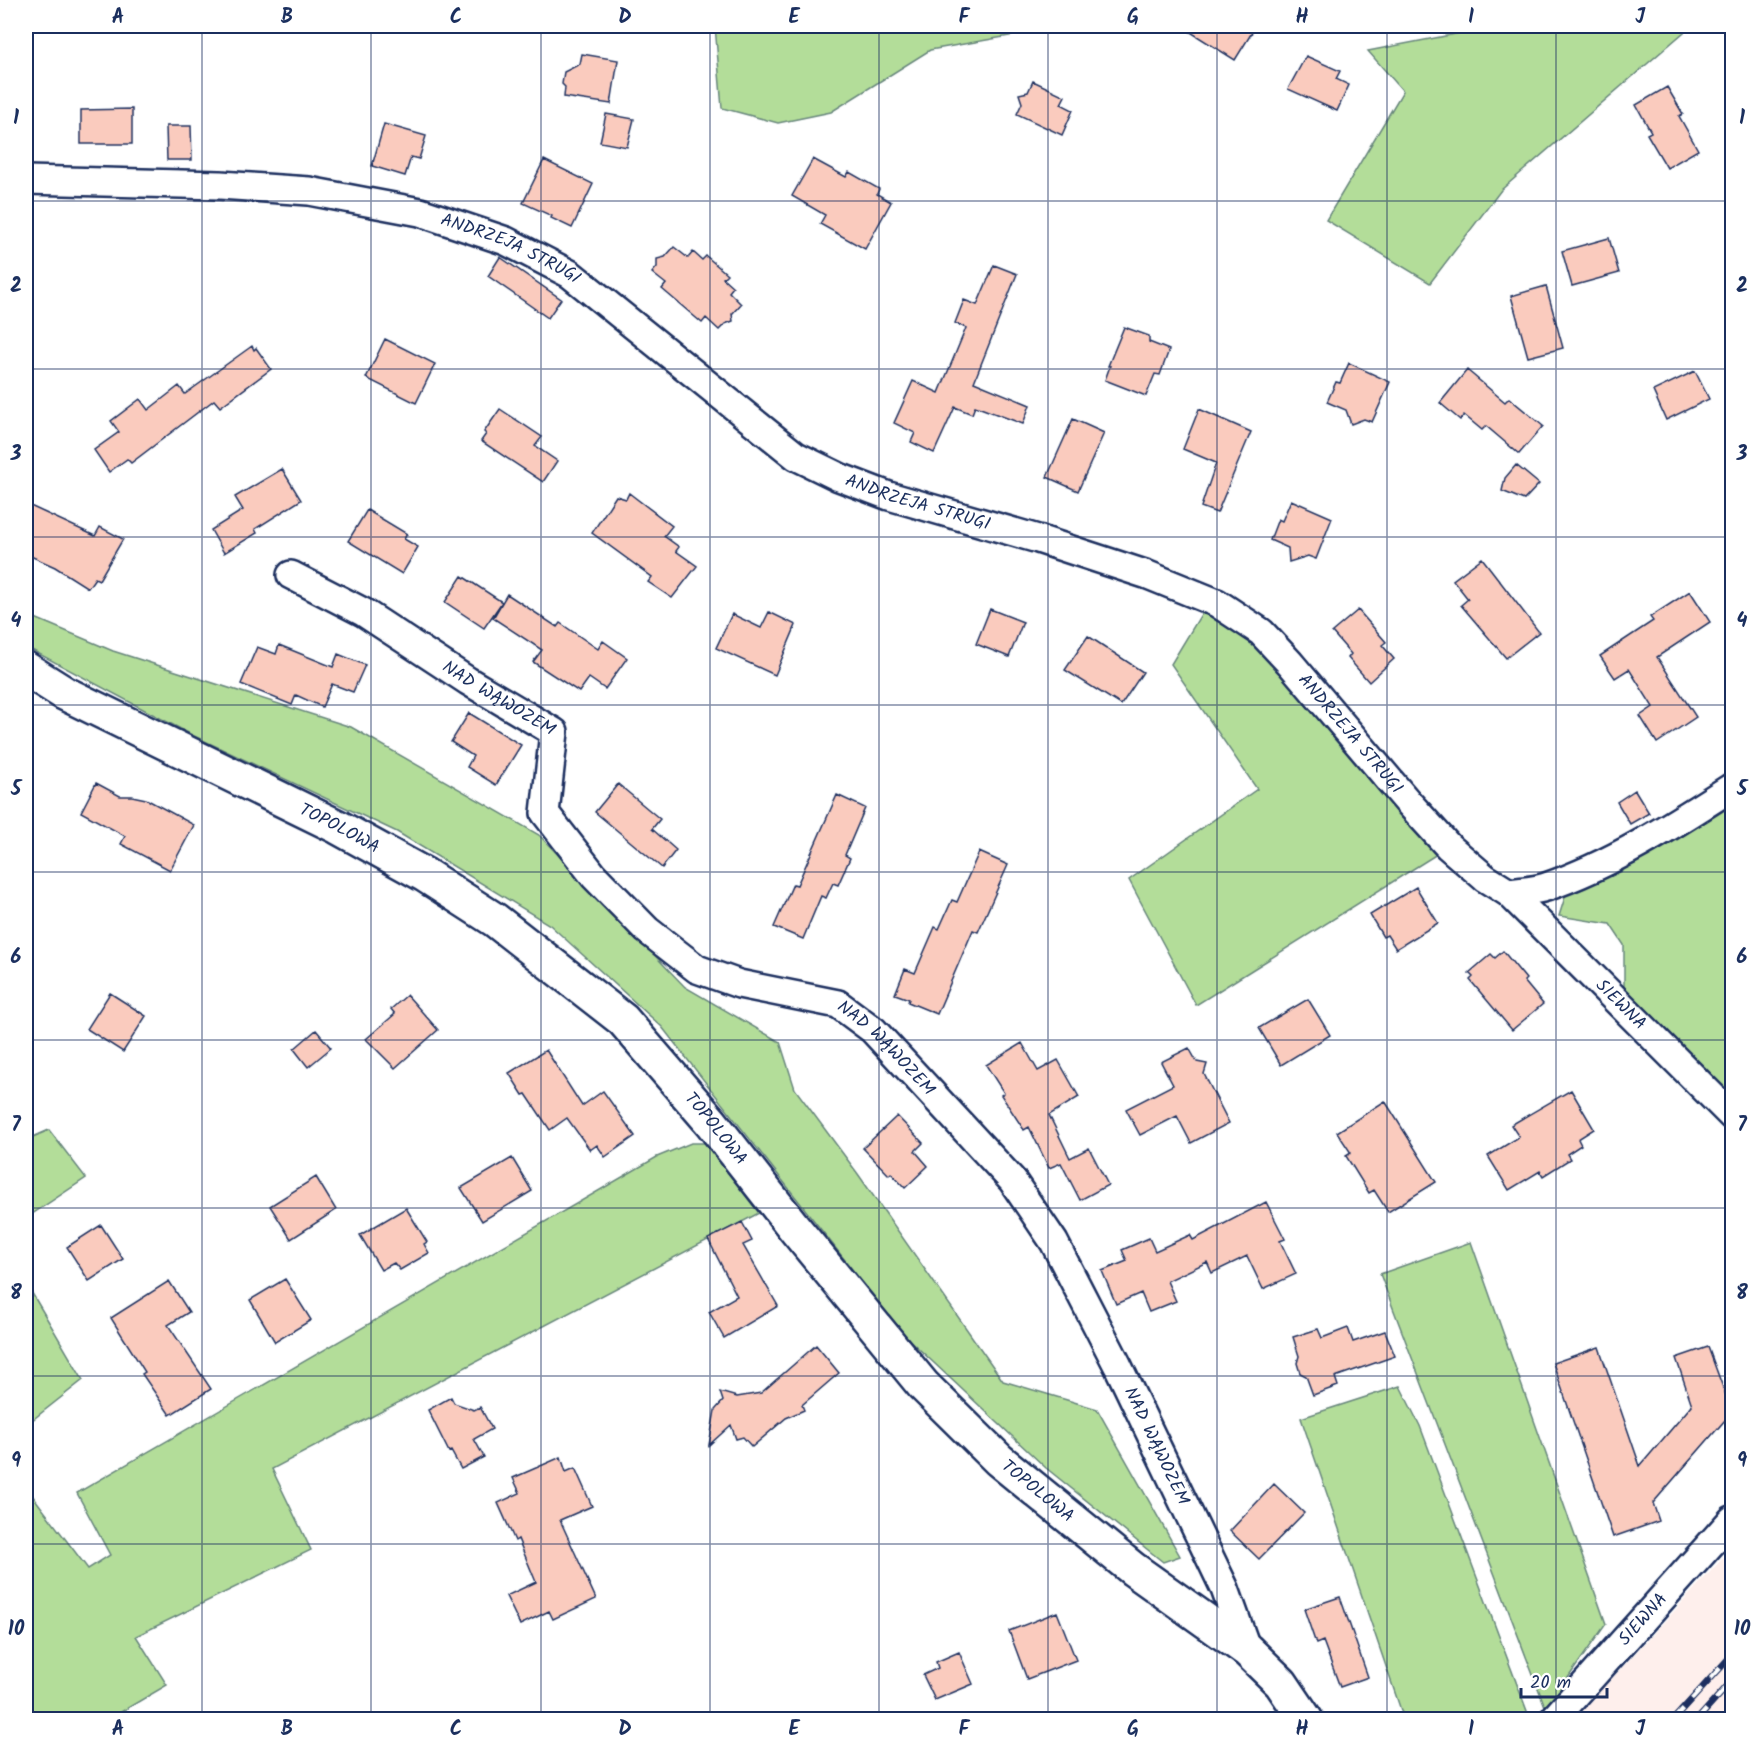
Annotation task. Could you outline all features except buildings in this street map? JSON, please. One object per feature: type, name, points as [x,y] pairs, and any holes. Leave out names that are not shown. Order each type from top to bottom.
[{"type":"street","name":"ANDRZEJA STRUGI","points":[[26,180],[220,185],[309,191],[420,212],[506,241],[570,274],[796,456],[839,477],[889,496],[1038,539],[1137,571],[1217,603],[1261,633],[1290,663],[1407,801],[1449,846],[1485,878],[1509,893]]},
{"type":"street","name":"NAD WĄWOZEM","points":[[291,575],[363,612],[468,681],[554,732],[545,813],[594,876],[647,930],[697,969],[739,984],[838,1004],[873,1030],[1012,1180],[1054,1242],[1118,1366],[1225,1589],[1246,1650]]},
{"type":"street","name":"TOPOLOWA","points":[[26,669],[64,693],[338,827],[425,875],[495,920],[623,1020],[711,1122],[923,1385],[999,1460],[1134,1569],[1246,1650],[1281,1683],[1306,1719]]},
{"type":"street","points":[[1509,893],[1544,888],[1591,868],[1654,838],[1732,787]]},
{"type":"street","name":"SIEWNA","points":[[1509,893],[1732,1116]]},
{"type":"street","name":"SIEWNA","points":[[1553,1719],[1732,1520]]},
{"type":"shaded area","points":[[1732,1548],[1732,1719],[1575,1719]]},
{"type":"green space","points":[[715,26],[1031,26],[1032,32],[930,50],[831,112],[778,123],[722,108]]},
{"type":"green space","points":[[1497,26],[1691,26],[1501,190],[1430,283],[1326,220],[1403,91],[1368,51]]},
{"type":"green space","points":[[1203,611],[1262,649],[1437,854],[1196,1005],[1129,880],[1257,789],[1171,664]]},
{"type":"green space","points":[[35,618],[113,651],[351,727],[539,835],[685,987],[780,1042],[795,1089],[858,1174],[1003,1381],[1097,1409],[1180,1556],[1163,1562],[1046,1468],[903,1334],[662,1027],[550,925],[397,832],[192,735],[26,647]]},
{"type":"green space","points":[[1732,801],[1732,1100],[1624,987],[1624,945],[1610,924],[1559,916],[1566,894],[1641,860]]},
{"type":"green space","points":[[49,1130],[86,1178],[26,1218],[26,1140]]},
{"type":"green space","points":[[691,1143],[705,1143],[759,1213],[272,1469],[311,1550],[136,1636],[167,1685],[109,1719],[34,1719],[26,1703],[26,1487],[88,1569],[110,1555],[77,1493],[657,1157]]},
{"type":"green space","points":[[1471,1242],[1606,1624],[1546,1709],[1380,1274]]},
{"type":"green space","points":[[26,1283],[83,1380],[26,1425]]},
{"type":"green space","points":[[1400,1386],[1420,1426],[1527,1711],[1527,1719],[1404,1719],[1301,1418]]},
{"type":"railway","points":[[1673,1720],[1732,1655]]},
{"type":"railway","points":[[1697,1720],[1732,1681]]}]
